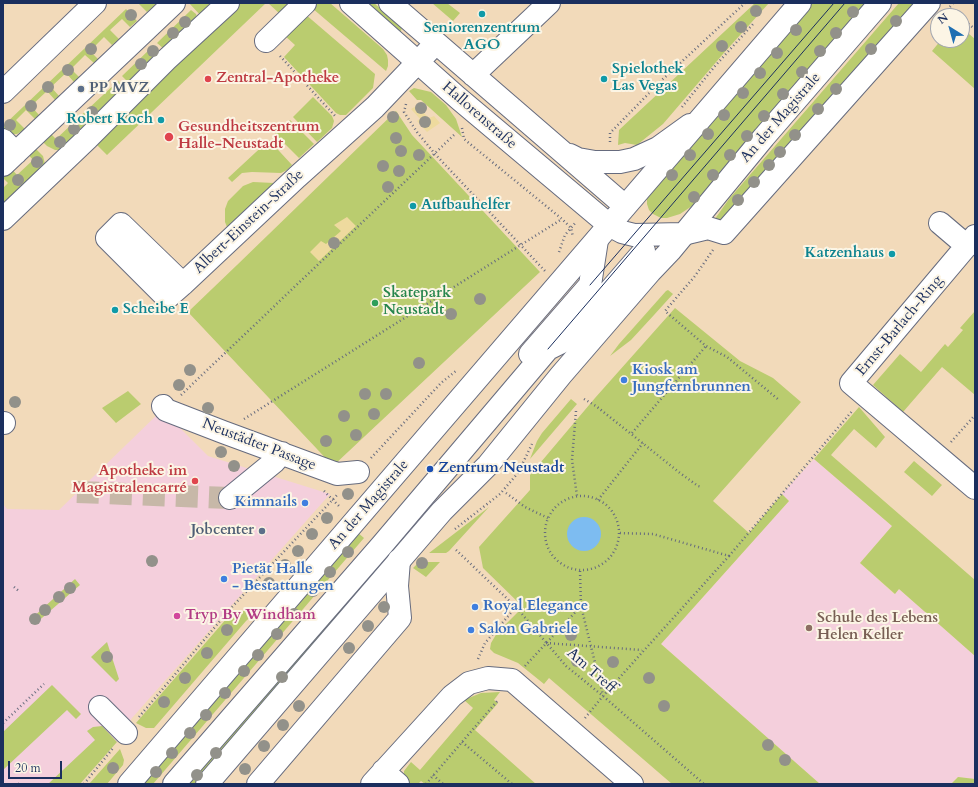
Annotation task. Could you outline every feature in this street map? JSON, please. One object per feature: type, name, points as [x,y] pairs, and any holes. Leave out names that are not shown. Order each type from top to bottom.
[{"type":"street","points":[[3,92],[95,3]]},
{"type":"street","points":[[7,152],[174,3]]},
{"type":"street","points":[[3,219],[88,138],[166,60],[228,3]]},
{"type":"street","points":[[266,41],[305,3]]},
{"type":"street","name":"Hallorenstraße","points":[[351,3],[458,98],[603,233]]},
{"type":"street","points":[[473,75],[549,3]]},
{"type":"street","name":"An der Magistrale","points":[[129,784],[800,3]]},
{"type":"street","name":"An der Magistrale","points":[[207,784],[442,511],[488,465],[561,375],[670,251],[764,137],[880,3]]},
{"type":"street","points":[[174,784],[382,545],[548,349],[568,338],[642,243],[708,228],[724,234],[929,3]]},
{"type":"street","name":"Hallorenstraße","points":[[404,8],[436,43],[625,206]]},
{"type":"street","name":"Albert-Einstein-Straße","points":[[183,284],[374,107],[436,43]]},
{"type":"street","points":[[560,150],[578,159],[596,162],[620,162],[634,159],[658,148],[704,116]]},
{"type":"street","points":[[625,206],[636,222],[650,272]]},
{"type":"street","points":[[940,223],[971,241]]},
{"type":"street","points":[[160,784],[372,536],[590,285],[603,233],[622,232],[642,243]]},
{"type":"street","name":"Ernst-Barlach-Ring","points":[[971,241],[852,384],[938,457],[973,481]]},
{"type":"street","points":[[372,536],[590,285]]},
{"type":"street","name":"Neustädter Passage","points":[[164,408],[223,432],[337,474],[358,472]]},
{"type":"street","points":[[230,498],[274,462],[282,453]]},
{"type":"street","points":[[258,784],[400,618],[397,586],[399,560]]},
{"type":"street","points":[[384,780],[452,696],[469,683],[488,678],[512,680],[572,734],[632,784]]},
{"type":"street","points":[[100,707],[126,733]]},
{"type":"path","points":[[610,133],[663,79],[745,3]]},
{"type":"path","points":[[677,112],[715,66],[757,20]]},
{"type":"path","points":[[266,41],[340,121]]},
{"type":"path","points":[[406,101],[404,112],[417,132],[435,154],[549,276]]},
{"type":"path","points":[[164,408],[454,135]]},
{"type":"path","points":[[464,140],[562,219],[571,228],[573,238]]},
{"type":"path","points":[[223,432],[562,219]]},
{"type":"path","points":[[724,234],[695,276],[665,311],[706,346],[727,357],[780,400]]},
{"type":"path","points":[[632,433],[706,346]]},
{"type":"path","points":[[84,784],[231,608],[441,383],[457,369]]},
{"type":"path","points":[[572,734],[603,696],[729,556],[852,384]]},
{"type":"path","points":[[584,399],[596,406],[632,433],[680,473],[698,486],[702,487]]},
{"type":"path","points":[[576,411],[572,460],[577,496]]},
{"type":"path","points":[[938,457],[975,415]]},
{"type":"path","points":[[598,500],[643,442]]},
{"type":"path","points":[[506,493],[525,507],[548,518]]},
{"type":"path","points":[[577,496],[598,500],[606,505],[613,513],[619,533],[617,545],[612,555],[604,563],[594,569],[580,571],[569,569],[559,563],[550,554],[545,542],[544,530],[548,518],[555,508],[565,500],[577,496]]},
{"type":"path","points":[[619,533],[653,534],[729,556]]},
{"type":"path","name":"Am Treff","points":[[456,550],[516,607],[566,666],[603,696],[704,784]]},
{"type":"path","points":[[580,571],[581,606],[603,696]]},
{"type":"path","points":[[14,587],[20,592]]},
{"type":"path","points":[[426,784],[512,680],[581,606]]},
{"type":"path","points":[[469,683],[485,643],[516,607]]},
{"type":"path","points":[[546,643],[642,650]]},
{"type":"path","points":[[3,723],[44,684]]},
{"type":"path","points":[[462,742],[512,784]]},
{"type":"path","points":[[433,776],[443,784]]},
{"type":"shaded area","points":[[162,410],[208,456],[330,494],[132,718],[117,742],[80,784],[3,784],[3,504],[7,509],[59,510]]},
{"type":"shaded area","name":"Schule des Lebens Helen Keller","points":[[814,459],[892,526],[860,563],[894,594],[899,589],[975,656],[975,779],[958,777],[951,784],[820,784],[661,644],[789,501],[782,494]]},
{"type":"green space","points":[[138,3],[157,3],[147,12]]},
{"type":"green space","points":[[189,3],[217,3],[202,17]]},
{"type":"green space","points":[[239,3],[266,3],[107,155],[93,141]]},
{"type":"green space","points":[[268,3],[290,3],[280,14]]},
{"type":"green space","points":[[316,3],[330,3],[383,49],[388,60],[386,71],[312,8]]},
{"type":"green space","points":[[362,3],[374,3],[402,27],[401,31],[400,32]]},
{"type":"green space","points":[[432,3],[447,3],[460,13],[453,21]]},
{"type":"green space","points":[[755,3],[769,3],[663,124],[637,145],[625,143],[618,145],[619,130]]},
{"type":"green space","points":[[812,3],[866,3],[695,204],[680,214],[667,218],[661,218],[653,214],[649,210],[647,204],[647,199],[652,191]]},
{"type":"green space","points":[[899,3],[914,3],[721,226],[712,223],[729,199]]},
{"type":"green space","points":[[126,9],[137,21],[130,27],[122,19],[110,30],[119,39],[112,45],[104,37],[90,51],[98,59],[94,63],[85,55],[71,69],[79,77],[74,82],[66,73],[51,87],[59,96],[55,100],[47,91],[31,106],[39,115],[35,119],[26,110],[16,120],[25,129],[17,134],[12,134],[4,129],[3,126]]},
{"type":"green space","points":[[191,10],[196,14],[197,18],[164,49],[157,43]]},
{"type":"green space","points":[[305,14],[375,74],[373,88],[346,115],[336,113],[284,57],[295,45],[284,35]]},
{"type":"green space","points":[[970,35],[975,39],[975,89],[932,51],[934,48],[970,48]]},
{"type":"green space","points":[[152,47],[159,53],[128,82],[122,76]]},
{"type":"green space","points":[[118,81],[124,87],[73,142],[60,150],[55,150],[47,146],[39,138],[47,130],[56,139]]},
{"type":"green space","points":[[414,88],[431,92],[446,105],[456,119],[462,137],[421,100],[417,100],[409,91]]},
{"type":"green space","points":[[313,97],[332,116],[334,121],[332,128],[317,142],[293,117]]},
{"type":"green space","points":[[396,111],[412,135],[540,272],[333,466],[188,312]]},
{"type":"green space","points":[[290,120],[314,144],[299,158],[275,134]]},
{"type":"green space","points":[[269,140],[292,165],[281,173],[242,173],[232,182],[228,178]]},
{"type":"green space","points":[[32,145],[43,156],[45,164],[3,207],[3,188],[8,183],[3,178],[3,172],[9,166],[17,175],[33,160],[25,151]]},
{"type":"green space","points":[[253,182],[274,183],[227,227],[225,222],[225,209],[228,201],[243,186]]},
{"type":"green space","points":[[668,290],[673,294],[631,340],[610,356],[619,344]]},
{"type":"green space","points":[[675,308],[740,361],[773,378],[801,402],[713,501],[749,533],[782,494],[789,501],[661,644],[820,784],[672,784],[549,678],[544,684],[518,663],[494,653],[490,649],[491,643],[497,633],[523,607],[483,568],[479,547],[530,490],[530,475],[595,398]]},
{"type":"green space","points":[[975,311],[975,395],[942,367],[903,412],[873,385],[900,354],[921,372],[945,344],[948,347],[963,330],[960,328]]},
{"type":"green space","points":[[128,391],[141,404],[116,423],[102,408]]},
{"type":"green space","points":[[571,399],[577,404],[530,459],[542,433]]},
{"type":"green space","points":[[859,407],[885,437],[876,448],[854,429],[831,455],[975,580],[975,656],[899,589],[895,594],[860,563],[892,526],[814,459]]},
{"type":"green space","points":[[914,461],[942,485],[932,496],[904,472]]},
{"type":"green space","points":[[489,507],[449,551],[446,553],[429,553]]},
{"type":"green space","points":[[357,532],[364,538],[153,784],[141,784]]},
{"type":"green space","points":[[375,559],[381,565],[194,784],[182,784]]},
{"type":"green space","points":[[419,562],[440,562],[426,577],[413,568]]},
{"type":"green space","points":[[75,579],[80,585],[35,624],[30,620]]},
{"type":"green space","points":[[243,611],[255,613],[246,621],[154,728],[146,728],[136,723],[227,618]]},
{"type":"green space","points":[[107,642],[119,679],[116,682],[91,657]]},
{"type":"green space","points":[[52,685],[81,714],[76,719],[67,710],[3,770],[3,732]]},
{"type":"green space","points":[[500,692],[494,700],[498,703],[475,730],[536,784],[425,784],[421,781],[418,784],[408,784],[404,780],[404,771],[411,762],[420,770],[473,708],[464,700],[481,693]]},
{"type":"green space","points":[[102,726],[117,742],[80,784],[48,784],[95,740],[87,731],[93,727]]},
{"type":"green space","points":[[120,749],[124,760],[123,765],[107,784],[89,784]]},
{"type":"green space","points":[[958,777],[975,779],[975,784],[951,784]]},
{"type":"sand","points":[[420,104],[426,110],[423,112],[429,118],[434,116],[440,123],[427,132],[417,121],[420,119],[411,109]]},
{"type":"sand","points":[[347,217],[356,226],[319,261],[310,252],[321,241],[326,244],[341,231],[334,225]]},
{"type":"water","points":[[581,517],[587,517],[591,518],[598,524],[601,534],[600,541],[594,548],[587,551],[581,551],[577,550],[570,544],[567,537],[567,531],[568,527],[574,520]]},
{"type":"tunnel","points":[[77,492],[230,498]]},
{"type":"tram line","points":[[590,285],[834,3]]},
{"type":"tram line","points":[[548,349],[845,3]]},
{"type":"place","name":"Seniorenzentrum AGO","points":[[482,14]]},
{"type":"place","name":"Zentral-Apotheke","points":[[208,79]]},
{"type":"place","name":"Spielothek Las Vegas","points":[[604,79]]},
{"type":"place","name":"PP MVZ","points":[[81,89]]},
{"type":"place","name":"Robert Koch","points":[[161,120]]},
{"type":"place","name":"Gesundheitszentrum Halle-Neustadt","points":[[169,137]]},
{"type":"place","name":"Aufbauhelfer","points":[[413,206]]},
{"type":"place","name":"Katzenhaus","points":[[892,254]]},
{"type":"place","name":"Skatepark Neustadt","points":[[375,303]]},
{"type":"place","name":"Scheibe E","points":[[115,310]]},
{"type":"place","name":"Kiosk am Jungfernbrunnen","points":[[624,380]]},
{"type":"place","name":"Zentrum Neustadt","points":[[430,469]]},
{"type":"place","name":"Apotheke im Magistralencarré","points":[[195,481]]},
{"type":"place","name":"Kimnails","points":[[305,503]]},
{"type":"place","name":"Jobcenter","points":[[262,531]]},
{"type":"place","name":"Pietät Halle - Bestattungen","points":[[224,579]]},
{"type":"place","name":"Royal Elegance","points":[[475,607]]},
{"type":"place","name":"Tryp By Windham","points":[[177,616]]},
{"type":"place","name":"Schule des Lebens Helen Keller","points":[[809,628]]},
{"type":"place","name":"Salon Gabriele","points":[[471,630]]}]
